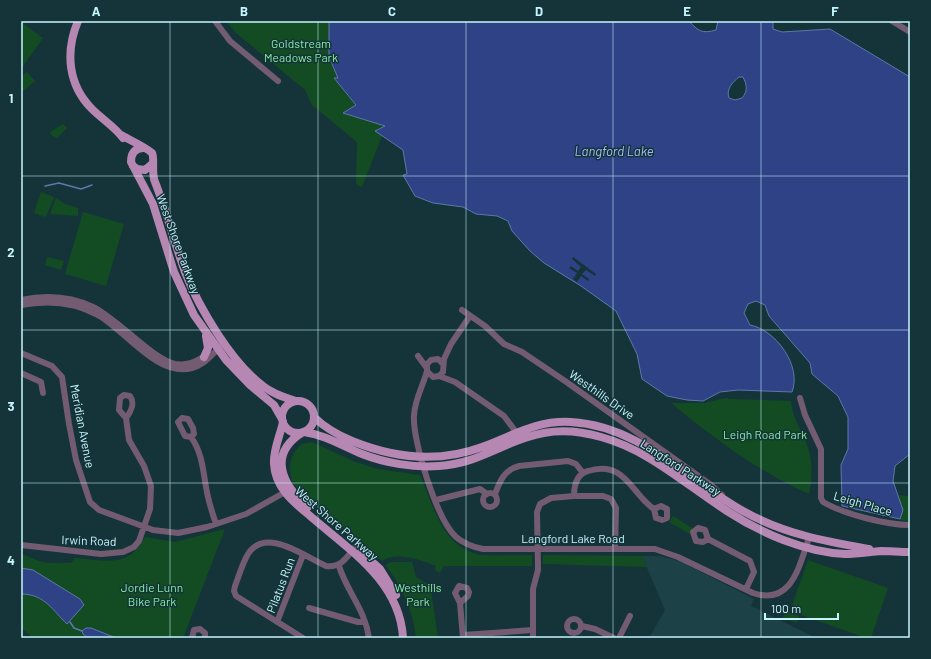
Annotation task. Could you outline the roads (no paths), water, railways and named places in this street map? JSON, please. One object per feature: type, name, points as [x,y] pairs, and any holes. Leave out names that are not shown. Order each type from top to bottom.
[{"type":"main road","points":[[78,21],[72,41],[70,56],[75,84],[86,102],[121,135],[130,147],[132,155],[131,162],[133,166],[137,169],[145,170],[152,164],[153,156],[151,152],[121,135]]},
{"type":"main road","points":[[132,155],[135,150],[144,148]]},
{"type":"main road","name":"West Shore Parkway","points":[[152,164],[154,180],[165,205],[180,258],[191,286],[208,319],[244,367],[262,386],[275,394],[296,401]]},
{"type":"main road","name":"West Shore Parkway","points":[[133,166],[153,204],[180,286],[194,315],[205,331],[215,351],[244,380],[274,405],[283,420],[274,464],[279,481],[295,503],[378,567],[391,584],[404,615],[408,638]]},
{"type":"main road","points":[[204,357],[208,348],[205,331]]},
{"type":"main road","points":[[296,401],[305,402],[309,405],[314,417],[312,426],[304,432],[293,432],[283,420],[284,409],[287,405],[296,401]]},
{"type":"main road","name":"Langford Parkway","points":[[314,417],[330,430],[365,446],[393,454],[419,457],[445,456],[465,452],[541,424],[555,422],[584,423],[622,434],[655,451],[727,500],[761,520],[809,538],[880,551]]},
{"type":"main road","name":"Langford Parkway","points":[[304,432],[325,436],[372,457],[422,466],[438,466],[470,460],[543,432],[562,431],[602,437],[621,443],[656,462],[720,507],[750,525],[806,547],[847,554],[880,551],[910,552]]},
{"type":"main road","name":"West Shore Parkway","points":[[287,490],[283,472],[282,456],[289,442],[304,432]]},
{"type":"main road","name":"West Shore Parkway","points":[[354,549],[376,573],[391,595],[400,619],[402,638]]},
{"type":"street","points":[[215,21],[230,41],[278,81]]},
{"type":"street","points":[[892,21],[904,24],[910,32]]},
{"type":"street","points":[[21,300],[46,297],[80,302],[92,306],[114,320],[167,361],[183,364],[192,363],[215,351],[225,343]]},
{"type":"street","points":[[21,305],[52,302],[89,310],[109,322],[161,364],[174,369],[193,368],[210,358],[215,351]]},
{"type":"street","name":"Westhills Drive","points":[[462,310],[504,344],[522,352],[565,381],[715,488],[727,500]]},
{"type":"street","points":[[426,369],[433,359],[451,344],[470,316]]},
{"type":"street","points":[[444,367],[451,344]]},
{"type":"street","name":"Meridian Avenue","points":[[21,353],[55,368],[62,377],[74,447],[90,502],[99,510],[145,528],[160,532],[178,533],[216,524],[251,512],[287,490]]},
{"type":"street","points":[[455,382],[440,360],[418,356],[426,369],[436,376],[455,382],[504,416],[520,440]]},
{"type":"street","name":"Langford Lake Road","points":[[422,388],[444,367]]},
{"type":"street","name":"Langford Lake Road","points":[[426,369],[422,388],[415,403],[414,419],[419,457],[448,528],[455,537],[467,545],[483,549],[655,549],[670,553],[764,596],[776,594],[785,589],[795,578],[809,538]]},
{"type":"street","points":[[21,373],[41,382],[43,393]]},
{"type":"street","name":"Leigh Place","points":[[800,398],[805,415],[821,449],[823,502],[844,511],[888,523],[910,526]]},
{"type":"street","name":"Irwin Road","points":[[21,544],[71,551],[116,553],[134,547],[139,541],[145,528],[151,504],[151,486],[148,474],[129,440],[126,418]]},
{"type":"street","points":[[191,437],[196,443],[203,464],[208,496],[216,524]]},
{"type":"street","points":[[487,494],[483,501],[488,507],[496,504],[497,499],[495,494],[504,475],[512,468],[519,466],[568,460],[576,464],[583,473]]},
{"type":"street","points":[[574,496],[576,482],[583,473],[598,469],[609,470],[620,474],[629,481],[643,499],[654,509]]},
{"type":"street","points":[[436,500],[480,489],[487,494],[495,494]]},
{"type":"street","points":[[533,638],[533,589],[538,570],[538,512],[540,504],[548,498],[574,496],[603,496],[613,501],[616,508],[615,548]]},
{"type":"street","points":[[708,539],[750,561],[754,572],[746,589]]},
{"type":"street","points":[[303,638],[239,599],[235,594],[235,586],[244,562],[252,549],[268,542],[282,544],[326,566],[339,566],[354,549]]},
{"type":"street","name":"Pilatus Run","points":[[277,622],[303,555]]},
{"type":"street","points":[[339,566],[345,582],[356,598],[369,638]]},
{"type":"street","points":[[460,604],[463,636],[532,630]]},
{"type":"street","points":[[309,608],[358,622],[365,622]]},
{"type":"street","points":[[619,638],[630,616]]},
{"type":"street","points":[[582,626],[594,629],[614,638]]},
{"type":"street","points":[[192,638],[194,630],[200,629],[205,633],[205,638]]},
{"type":"water","name":"Langford Lake","points":[[329,21],[689,21],[701,31],[707,32],[716,30],[718,21],[773,21],[773,29],[782,32],[830,29],[910,77],[910,454],[895,466],[893,481],[903,510],[900,519],[842,506],[841,465],[848,449],[848,417],[838,396],[812,374],[810,363],[769,316],[765,305],[756,301],[748,304],[744,313],[750,325],[760,328],[769,334],[784,351],[790,361],[793,371],[794,382],[792,392],[738,390],[720,392],[703,401],[687,400],[667,396],[642,379],[637,354],[616,311],[581,286],[544,263],[530,251],[512,231],[508,221],[497,216],[476,214],[463,207],[433,203],[415,196],[403,175],[407,174],[403,150],[375,131],[385,126],[343,113],[356,105],[334,78],[338,78],[329,57]],"holes":[[[739,77],[743,77],[746,88],[744,95],[742,98],[735,100],[729,98],[728,92],[730,86]]]},
{"type":"water","points":[[21,568],[33,570],[80,599],[84,605],[67,624],[48,604],[42,600],[29,595],[21,594]]},
{"type":"water","points":[[86,628],[91,628],[116,638],[88,638],[82,631]]},
{"type":"waterway","points":[[45,186],[59,183],[81,189],[92,185]]},
{"type":"waterway","points":[[70,622],[74,628],[82,631]]},
{"type":"park label","name":"Goldstream Meadows Park","points":[[301,50]]},
{"type":"park label","name":"Leigh Road Park","points":[[765,434]]},
{"type":"park label","name":"Jordie Lunn Bike Park","points":[[152,594]]},
{"type":"park label","name":"Westhills Park","points":[[418,594]]}]
